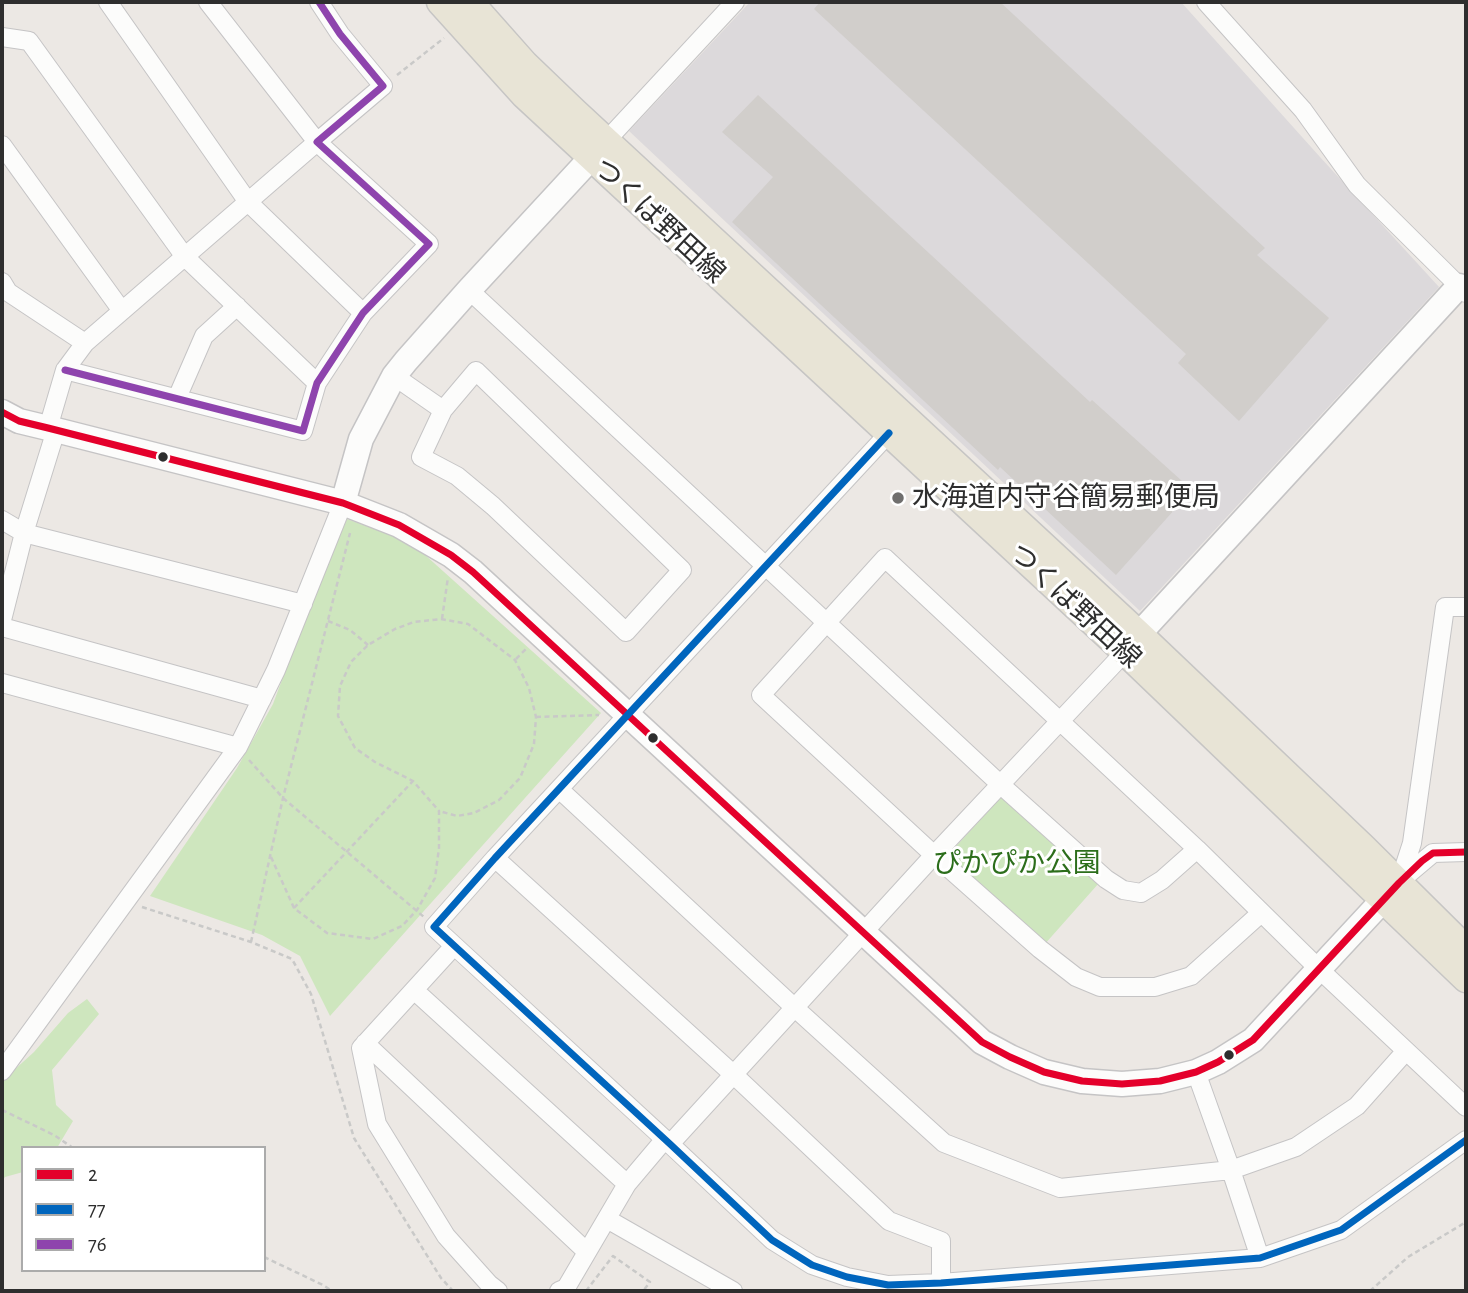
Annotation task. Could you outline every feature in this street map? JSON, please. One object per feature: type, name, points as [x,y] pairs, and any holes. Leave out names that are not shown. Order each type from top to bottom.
[{"type":"main road","name":"つくば野田線","points":[[440,2],[465,13],[525,64],[599,149],[889,433],[1132,643]]},
{"type":"main road","name":"つくば野田線","points":[[599,149],[1132,643],[1391,892],[1466,979]]},
{"type":"main road","name":"つくば野田線","points":[[1391,892],[1466,949]]},
{"type":"street","points":[[108,2],[248,202],[363,313]]},
{"type":"street","points":[[65,370],[303,431],[317,383],[363,313],[429,244],[317,142],[208,2]]},
{"type":"street","points":[[2,620],[65,370],[85,343],[383,86],[319,2]]},
{"type":"street","points":[[2,1071],[238,747],[276,670],[303,604],[343,503],[361,439],[394,376],[469,290],[735,2]]},
{"type":"street","points":[[559,1291],[566,1288],[627,1184],[734,1075],[934,855],[1463,289],[1357,185],[1303,110],[1206,2]]},
{"type":"street","points":[[2,37],[29,41],[185,257],[317,383]]},
{"type":"street","points":[[2,145],[122,311]]},
{"type":"street","points":[[2,282],[8,292],[85,343]]},
{"type":"street","points":[[469,290],[825,623],[1106,878],[1123,890],[1141,892],[1162,880],[1197,849]]},
{"type":"street","points":[[177,398],[204,336],[237,306]]},
{"type":"street","points":[[476,371],[682,570],[626,632],[493,506],[457,476],[421,457],[443,410],[476,371]]},
{"type":"street","points":[[394,376],[443,410]]},
{"type":"street","points":[[2,412],[19,421],[343,503],[399,524],[451,555],[473,572],[982,1042],[1010,1058],[1044,1072],[1082,1081],[1122,1084],[1160,1081],[1196,1072],[1234,1054],[1253,1040],[1391,892],[1433,853],[1466,852]]},
{"type":"street","points":[[889,433],[434,927],[772,1240],[841,1283],[1053,1283],[1259,1258],[1340,1230],[1466,1140]]},
{"type":"street","points":[[2,520],[24,533],[303,604]]},
{"type":"street","points":[[1261,912],[1191,976],[1156,987],[1100,987],[1076,977],[934,855],[761,695],[885,558],[1197,849],[1405,1052],[1466,1107]]},
{"type":"street","points":[[1391,892],[1412,843],[1445,607],[1466,607]]},
{"type":"street","points":[[2,627],[262,699]]},
{"type":"street","points":[[2,683],[238,747]]},
{"type":"street","points":[[559,789],[944,1143],[1060,1188],[1231,1170],[1296,1147],[1357,1106],[1405,1052]]},
{"type":"street","points":[[495,858],[734,1075],[889,1221],[941,1241],[941,1283]]},
{"type":"street","points":[[454,946],[360,1048],[377,1124],[446,1236],[498,1291]]},
{"type":"street","points":[[414,990],[627,1184]]},
{"type":"street","points":[[365,1043],[587,1252]]},
{"type":"street","points":[[1196,1072],[1259,1258]]},
{"type":"street","points":[[607,1219],[733,1291]]},
{"type":"path","points":[[383,86],[465,13]]},
{"type":"path","points":[[251,942],[283,798],[351,528],[343,503]]},
{"type":"path","points":[[442,619],[468,624],[515,660],[529,688],[536,717],[534,744],[520,778],[499,800],[474,813],[457,816],[439,811],[413,781],[375,762],[355,748],[338,716],[340,686],[351,662],[368,645],[395,629],[414,622],[442,619]]},
{"type":"path","points":[[328,621],[350,629],[368,645]]},
{"type":"path","points":[[536,717],[627,715]]},
{"type":"path","points":[[238,747],[283,798],[434,927]]},
{"type":"path","points":[[295,908],[413,781]]},
{"type":"path","points":[[271,856],[295,908],[327,933],[373,939],[402,926],[417,910],[435,878],[439,848],[439,811]]},
{"type":"path","points":[[126,902],[251,942],[292,959],[311,994],[354,1138],[440,1278],[453,1291]]},
{"type":"path","points":[[2,1110],[54,1135],[70,1146]]},
{"type":"path","points":[[1370,1291],[1408,1257],[1466,1222]]},
{"type":"path","points":[[586,1291],[613,1256],[650,1282],[643,1291]]},
{"type":"path","points":[[266,1258],[332,1291]]},
{"type":"shaded area","points":[[750,2],[1181,2],[1439,287],[1140,611],[629,131]]},
{"type":"green space","points":[[347,519],[404,540],[424,554],[601,713],[330,1016],[300,956],[262,935],[150,896],[237,768],[273,704],[306,615]]},
{"type":"green space","name":"ぴかぴか公園","points":[[1003,795],[1099,883],[1044,945],[947,856]]},
{"type":"green space","points":[[87,999],[99,1014],[52,1070],[56,1105],[73,1121],[58,1146],[21,1146],[21,1173],[5,1177],[2,1181],[2,1081],[34,1052],[68,1013]]},
{"type":"building","points":[[820,2],[1000,2],[1265,248],[1257,255],[1329,318],[1239,421],[1178,363],[1186,354],[814,9]]},
{"type":"building","points":[[758,95],[1090,402],[1092,400],[1192,490],[1116,575],[1000,467],[998,470],[732,222],[773,177],[722,132]]},
{"type":"transit line","name":"76","points":[[65,370],[303,431],[317,383],[363,313],[429,244],[317,142],[383,86],[340,34],[319,2]]},
{"type":"transit line","name":"2","points":[[2,412],[19,421],[343,503],[399,525],[451,555],[473,572],[982,1042],[1044,1072],[1082,1081],[1122,1084],[1160,1081],[1196,1072],[1218,1062],[1253,1040],[1422,861],[1433,853],[1466,852]]},
{"type":"transit line","name":"77","points":[[889,433],[434,927],[772,1240],[812,1265],[847,1277],[888,1285],[941,1283],[1260,1258],[1341,1230],[1466,1140]]},
{"type":"place","name":"水海道内守谷簡易郵便局","points":[[898,498]]}]
